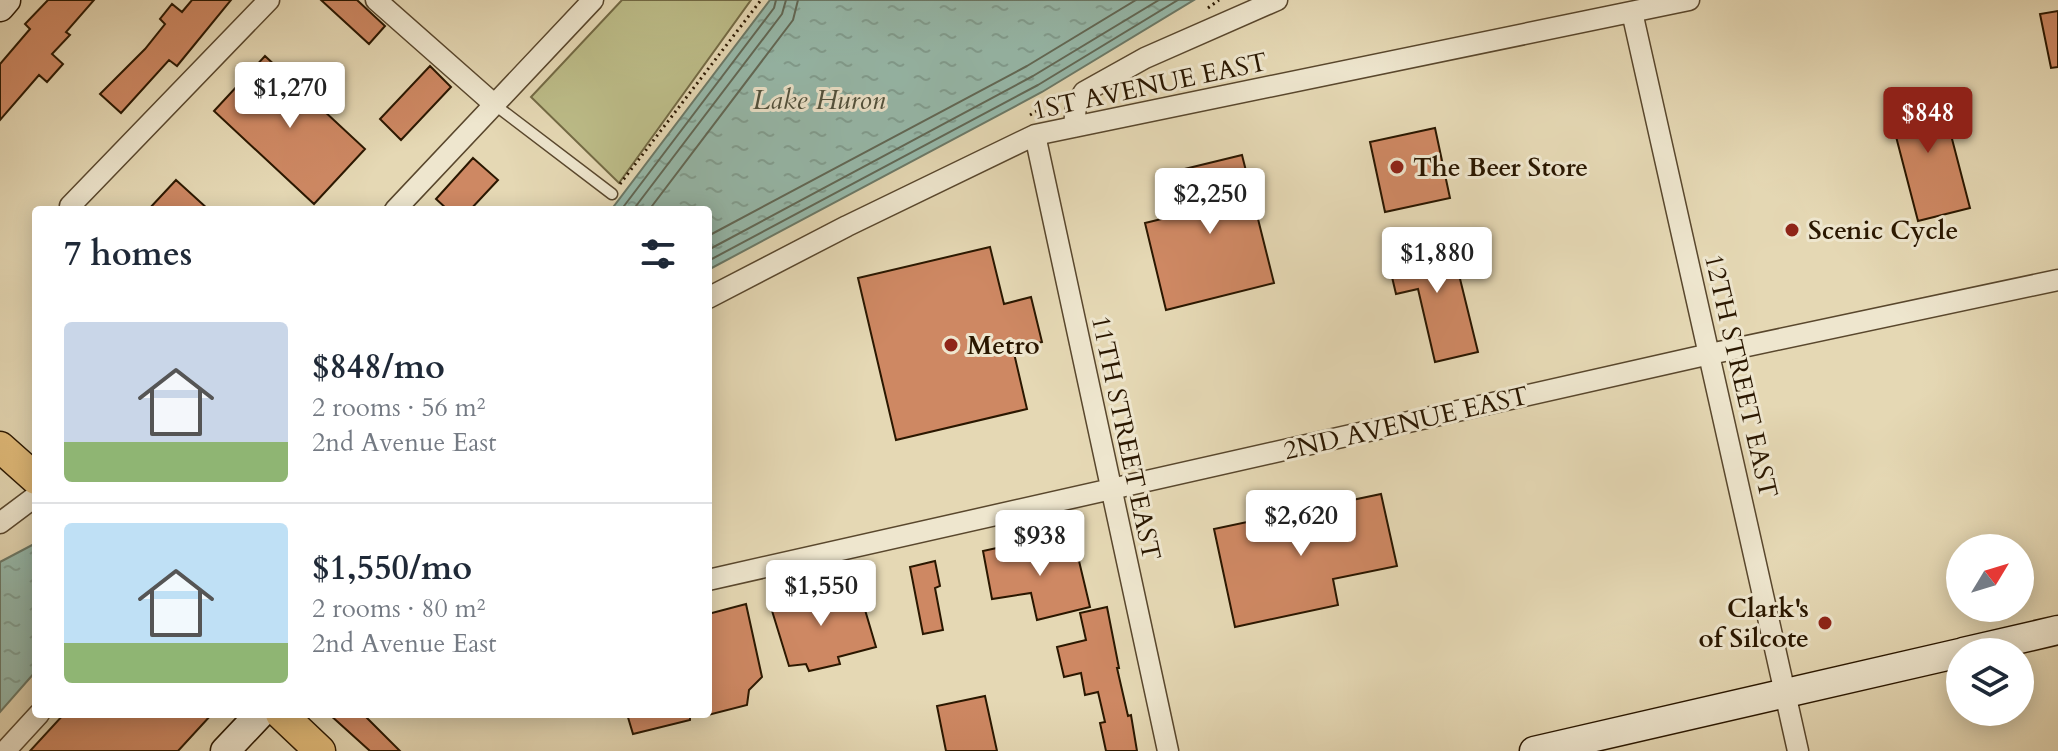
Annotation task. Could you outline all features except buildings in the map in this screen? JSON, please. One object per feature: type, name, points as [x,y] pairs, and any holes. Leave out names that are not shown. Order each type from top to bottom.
[{"type":"main road","points":[[0,7],[6,0]]},
{"type":"main road","points":[[0,447],[32,475]]},
{"type":"main road","points":[[2023,638],[2058,630]]},
{"type":"main road","points":[[1534,751],[1946,656]]},
{"type":"main road","points":[[225,751],[256,718]]},
{"type":"main road","points":[[285,718],[320,751]]},
{"type":"street","points":[[70,206],[269,0]]},
{"type":"street","points":[[376,0],[495,105]]},
{"type":"street","points":[[399,206],[593,0]]},
{"type":"street","points":[[1074,127],[1076,105],[1084,92],[1145,58],[1277,0]]},
{"type":"street","name":"1ST AVENUE EAST","points":[[712,296],[1035,135],[1689,0]]},
{"type":"street","name":"12TH STREET EAST","points":[[1632,12],[1798,751]]},
{"type":"street","name":"11TH STREET EAST","points":[[1035,135],[1168,751]]},
{"type":"street","name":"2ND AVENUE EAST","points":[[712,579],[1710,354],[2058,280]]},
{"type":"street","points":[[0,523],[32,499]]},
{"type":"street","points":[[5,751],[35,718]]},
{"type":"lane","points":[[495,105],[612,194]]},
{"type":"path","points":[[612,194],[761,0]]},
{"type":"green space","points":[[622,0],[751,0],[619,183],[531,97]]},
{"type":"water","name":"Lake Huron","points":[[770,0],[1194,0],[1042,92],[712,268],[712,206],[614,206]]},
{"type":"water","points":[[32,545],[32,676],[0,712],[0,562]]},
{"type":"place","name":"The Beer Store","points":[[1397,167]]},
{"type":"place","name":"Scenic Cycle","points":[[1792,230]]},
{"type":"place","name":"Metro","points":[[951,345]]},
{"type":"place","name":"Clark's of Silcote","points":[[1825,623]]}]
